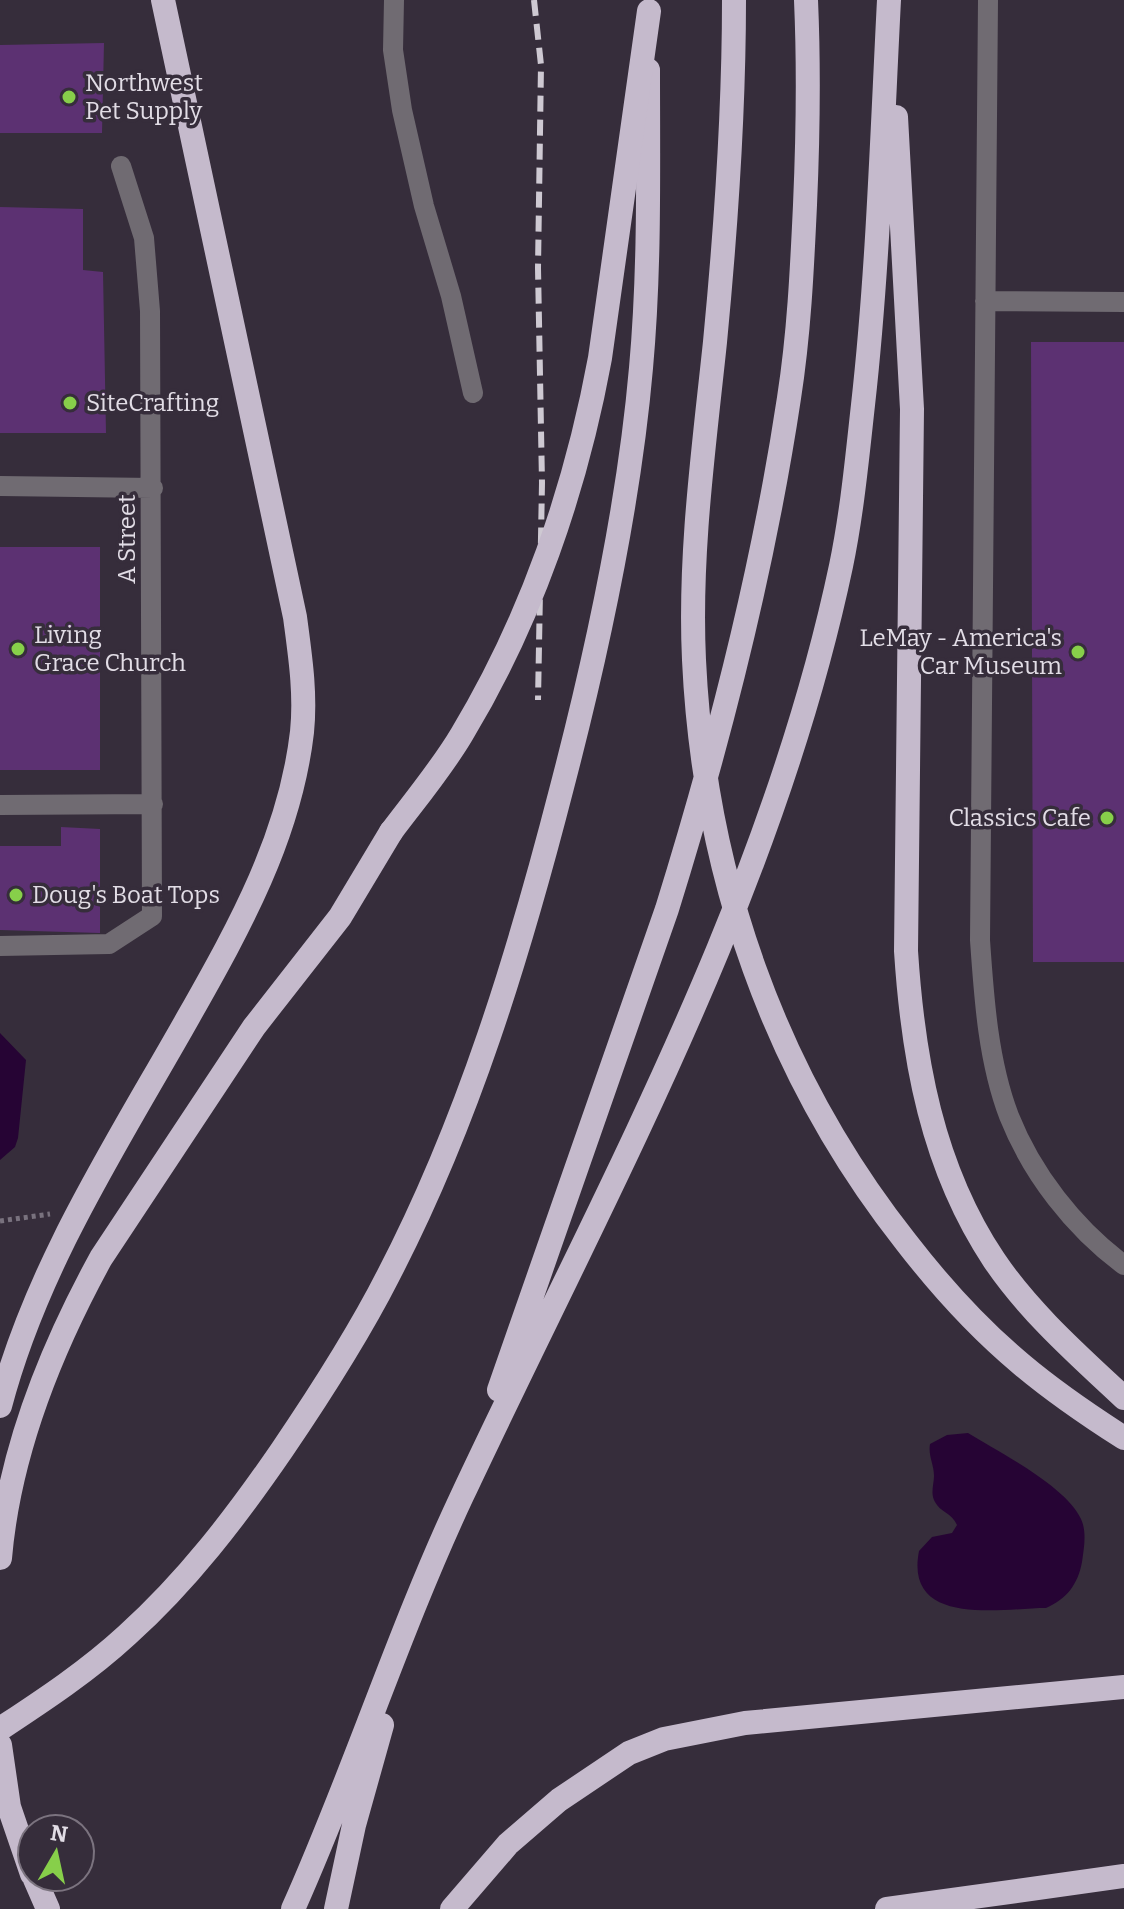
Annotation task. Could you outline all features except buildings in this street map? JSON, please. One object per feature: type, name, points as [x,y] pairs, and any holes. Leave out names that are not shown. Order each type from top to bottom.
[{"type":"highway","points":[[0,1406],[28,1316],[57,1251],[252,901],[287,810],[302,729],[302,669],[295,617],[163,0]]},
{"type":"highway","points":[[734,0],[731,142],[695,568],[694,659],[701,740],[722,865],[760,987],[792,1061],[839,1150],[885,1216],[948,1292],[1019,1362],[1124,1438]]},
{"type":"highway","points":[[293,1909],[461,1498],[691,833],[747,612],[789,397],[801,292],[807,157],[806,0]]},
{"type":"highway","points":[[461,1498],[611,1191],[680,1041],[749,869],[800,720],[841,565],[857,464],[873,315],[889,0]]},
{"type":"highway","points":[[889,0],[912,409],[906,951],[910,1014],[919,1074],[936,1137],[959,1197],[994,1260],[1046,1323],[1124,1398]]},
{"type":"highway","points":[[0,1558],[19,1451],[40,1386],[81,1295],[117,1232],[254,1027],[340,917],[391,832],[469,722],[525,608],[554,532],[589,415],[600,358],[649,6]]},
{"type":"highway","points":[[0,1729],[75,1678],[125,1638],[187,1575],[258,1485],[349,1347],[389,1274],[452,1133],[481,1057],[515,961],[565,776],[607,595],[621,511],[642,366],[649,6]]},
{"type":"highway","points":[[336,1909],[354,1825],[410,1623]]},
{"type":"highway","points":[[452,1909],[508,1844],[559,1800],[629,1753],[664,1739],[745,1723],[1124,1687]]},
{"type":"highway","points":[[0,1745],[9,1807],[16,1827]]},
{"type":"highway","points":[[887,1909],[1124,1876]]},
{"type":"street","points":[[394,0],[393,50],[402,110],[473,393]]},
{"type":"street","points":[[988,0],[980,940],[983,987],[994,1061],[1005,1102],[1030,1158],[1060,1204],[1100,1248],[1124,1265]]},
{"type":"street","name":"A Street","points":[[0,946],[109,944],[152,916],[153,488],[150,311],[144,238],[121,166]]},
{"type":"street","points":[[985,301],[1124,302]]},
{"type":"street","points":[[0,486],[153,488]]},
{"type":"street","points":[[0,805],[153,804]]},
{"type":"path","points":[[0,1221],[10,1217],[79,1212]]},
{"type":"shaded area","points":[[0,1033],[26,1060],[18,1138],[15,1147],[0,1160]]},
{"type":"shaded area","points":[[968,1433],[1047,1482],[1081,1519],[1084,1540],[1078,1577],[1066,1595],[1046,1608],[960,1608],[941,1603],[926,1592],[918,1576],[919,1551],[932,1537],[952,1533],[957,1525],[934,1499],[930,1444],[947,1435]]},
{"type":"railway","points":[[534,0],[541,65],[538,268],[542,483],[538,700]]},
{"type":"place","name":"Northwest Pet Supply","points":[[69,97]]},
{"type":"place","name":"SiteCrafting","points":[[70,403]]},
{"type":"place","name":"Living Grace Church","points":[[18,649]]},
{"type":"place","name":"LeMay - America's Car Museum","points":[[1078,652]]},
{"type":"place","name":"Classics Cafe","points":[[1107,818]]},
{"type":"place","name":"Doug's Boat Tops","points":[[16,895]]}]
